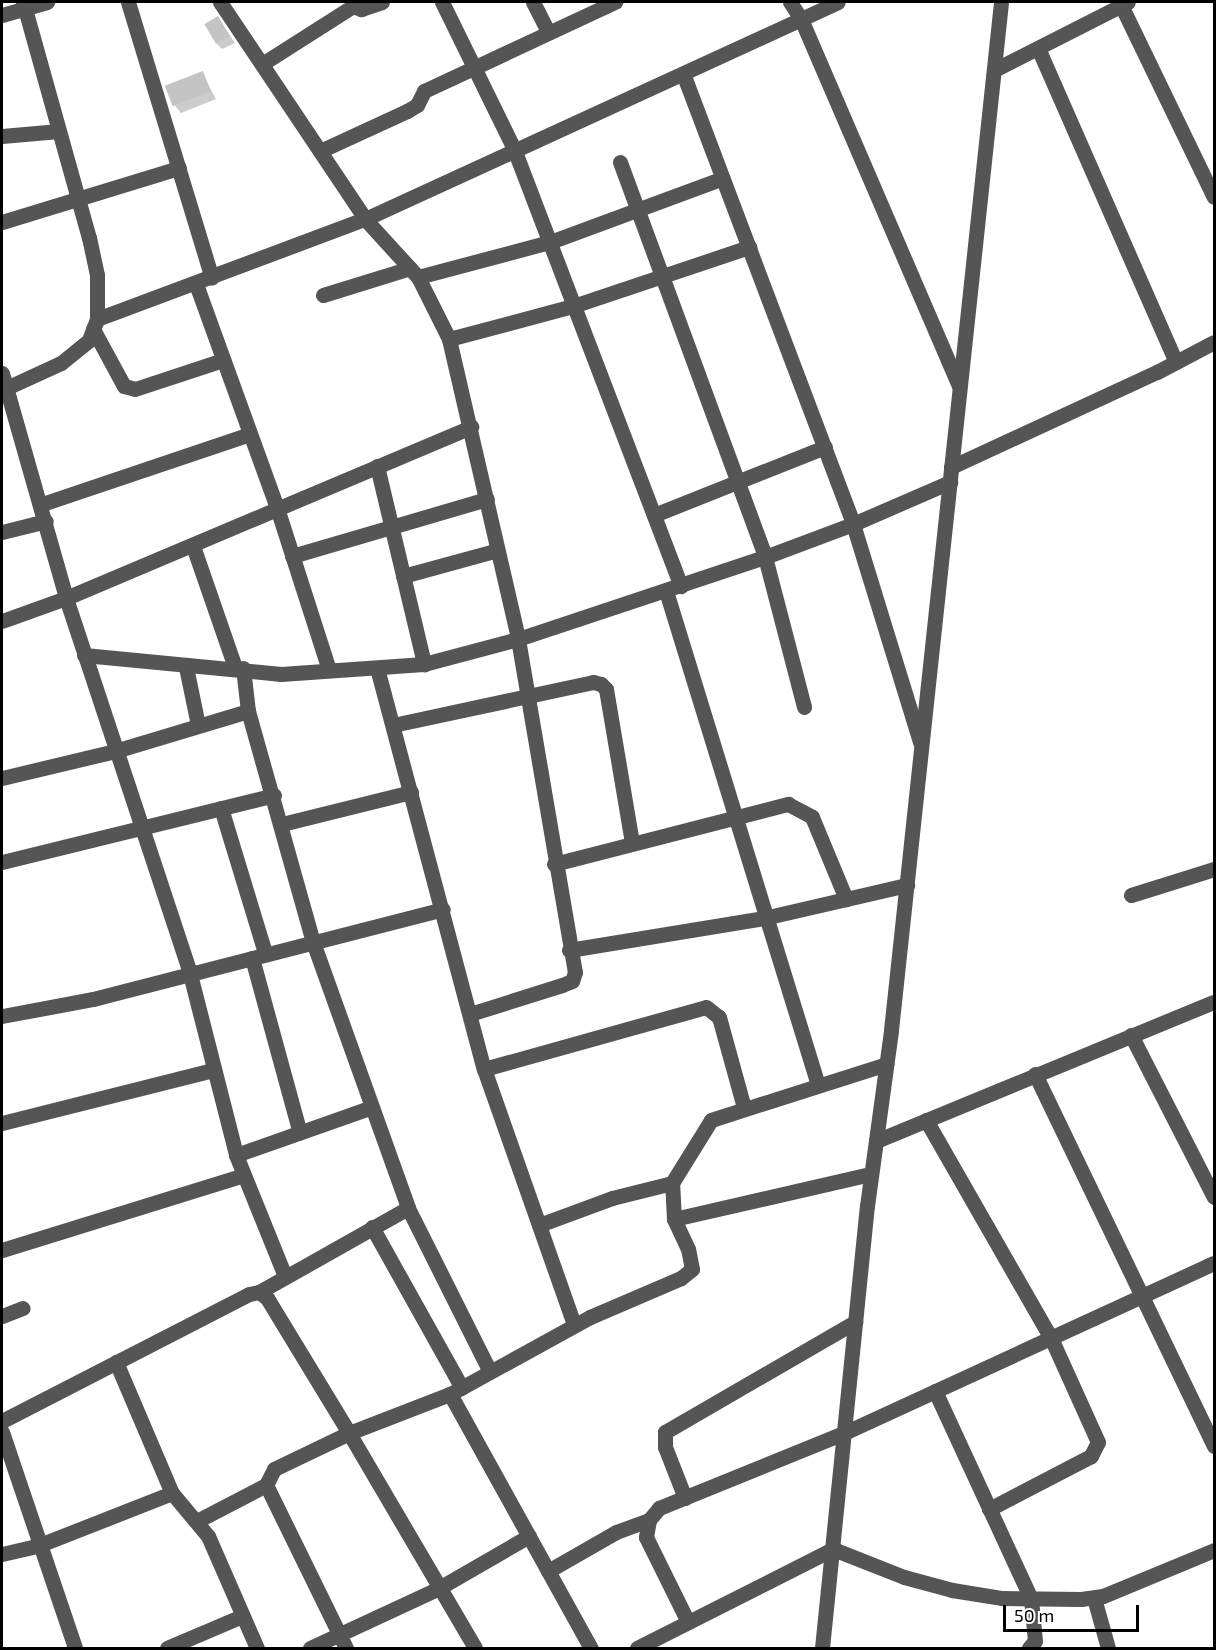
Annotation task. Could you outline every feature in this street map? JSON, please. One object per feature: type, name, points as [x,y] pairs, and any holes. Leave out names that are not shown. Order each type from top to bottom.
[{"type":"street","points":[[2,15],[25,5],[47,2]]},
{"type":"street","points":[[128,2],[212,278]]},
{"type":"street","points":[[220,2],[364,219],[414,273],[449,339],[471,427],[518,639],[568,950],[575,972],[572,981],[470,1014]]},
{"type":"street","points":[[262,64],[352,4],[361,9],[382,2]]},
{"type":"street","points":[[442,2],[514,149],[654,515],[734,816],[818,1085]]},
{"type":"street","points":[[533,2],[548,32]]},
{"type":"street","points":[[320,151],[407,111],[417,105],[424,91],[548,32],[586,8],[615,2]]},
{"type":"street","points":[[790,2],[801,19],[960,387]]},
{"type":"street","points":[[95,324],[364,219],[514,149],[684,76],[838,2]]},
{"type":"street","points":[[822,1648],[855,1322],[907,885],[1001,2]]},
{"type":"street","points":[[994,70],[1125,3],[1215,197]]},
{"type":"street","points":[[4,390],[61,363],[89,340],[95,324],[97,275],[25,5]]},
{"type":"street","points":[[1038,48],[1176,362]]},
{"type":"street","points":[[684,76],[854,524],[921,748]]},
{"type":"street","points":[[2,136],[59,131]]},
{"type":"street","points":[[620,162],[765,557],[804,706]]},
{"type":"street","points":[[2,222],[178,168]]},
{"type":"street","points":[[323,295],[550,242],[723,178]]},
{"type":"street","points":[[449,339],[573,306],[749,247]]},
{"type":"street","points":[[196,284],[277,508],[329,670]]},
{"type":"street","points":[[95,324],[124,386],[135,389],[223,360]]},
{"type":"street","points":[[84,655],[186,667],[239,668],[281,674],[424,664],[518,639],[765,557],[854,524],[1215,342]]},
{"type":"street","points":[[2,373],[4,390],[42,504],[66,598],[190,974],[236,1155],[285,1275]]},
{"type":"street","points":[[2,621],[66,598],[193,546],[277,508],[471,427]]},
{"type":"street","points":[[42,504],[250,434]]},
{"type":"street","points":[[654,515],[825,447]]},
{"type":"street","points":[[377,466],[424,664]]},
{"type":"street","points":[[292,556],[392,529],[487,499]]},
{"type":"street","points":[[2,532],[46,521]]},
{"type":"street","points":[[193,546],[239,668],[248,711],[274,795],[313,942],[408,1208],[490,1372]]},
{"type":"street","points":[[403,576],[498,550]]},
{"type":"street","points":[[186,667],[198,724]]},
{"type":"street","points":[[377,668],[484,1069],[574,1325]]},
{"type":"street","points":[[393,725],[528,698],[593,682],[606,689],[632,843]]},
{"type":"street","points":[[2,778],[115,751],[198,724],[248,711]]},
{"type":"street","points":[[282,824],[411,792]]},
{"type":"street","points":[[2,862],[274,795]]},
{"type":"street","points":[[554,864],[788,804],[812,817],[846,899]]},
{"type":"street","points":[[221,808],[259,956],[300,1134]]},
{"type":"street","points":[[1131,895],[1215,869]]},
{"type":"street","points":[[568,950],[764,918],[907,885]]},
{"type":"street","points":[[2,1016],[190,974],[443,909]]},
{"type":"street","points":[[876,1141],[1215,1002]]},
{"type":"street","points":[[484,1069],[706,1007],[719,1017],[744,1108]]},
{"type":"street","points":[[1131,1035],[1215,1197]]},
{"type":"street","points":[[197,1521],[266,1485],[274,1469],[349,1433],[456,1391],[574,1325],[681,1278],[692,1269],[688,1249],[674,1219],[672,1183],[711,1120],[886,1064]]},
{"type":"street","points":[[2,1123],[213,1070]]},
{"type":"street","points":[[1035,1074],[1140,1297],[1215,1446]]},
{"type":"street","points":[[236,1155],[372,1107]]},
{"type":"street","points":[[926,1120],[1051,1338],[1095,1432],[1097,1449],[1091,1456],[989,1509]]},
{"type":"street","points":[[674,1219],[872,1174]]},
{"type":"street","points":[[2,1250],[244,1175]]},
{"type":"street","points":[[539,1225],[612,1198],[672,1183]]},
{"type":"street","points":[[2,1421],[249,1294],[258,1292],[408,1208]]},
{"type":"street","points":[[372,1227],[529,1536],[591,1648]]},
{"type":"street","points":[[688,1622],[646,1537],[649,1520],[659,1508],[844,1433],[1215,1263]]},
{"type":"street","points":[[258,1292],[267,1298],[475,1648]]},
{"type":"street","points":[[2,1316],[23,1308]]},
{"type":"street","points":[[685,1498],[665,1447],[665,1432],[855,1322]]},
{"type":"street","points":[[116,1362],[172,1493],[197,1521],[257,1648]]},
{"type":"street","points":[[935,1391],[1030,1599],[1035,1641],[1029,1648]]},
{"type":"street","points":[[2,1432],[37,1546],[75,1648]]},
{"type":"street","points":[[266,1485],[343,1642]]},
{"type":"street","points":[[2,1554],[37,1546],[172,1493]]},
{"type":"street","points":[[548,1571],[616,1532],[649,1520]]},
{"type":"street","points":[[310,1648],[343,1642],[529,1536]]},
{"type":"street","points":[[636,1648],[833,1549],[904,1577],[952,1590],[1030,1599],[1094,1598],[1215,1550]]},
{"type":"street","points":[[1094,1598],[1108,1648]]},
{"type":"street","points":[[167,1648],[242,1616]]},
{"type":"building","points":[[218,16],[230,36],[216,44],[204,24]]},
{"type":"building","points":[[203,71],[211,92],[173,106],[165,86]]}]
